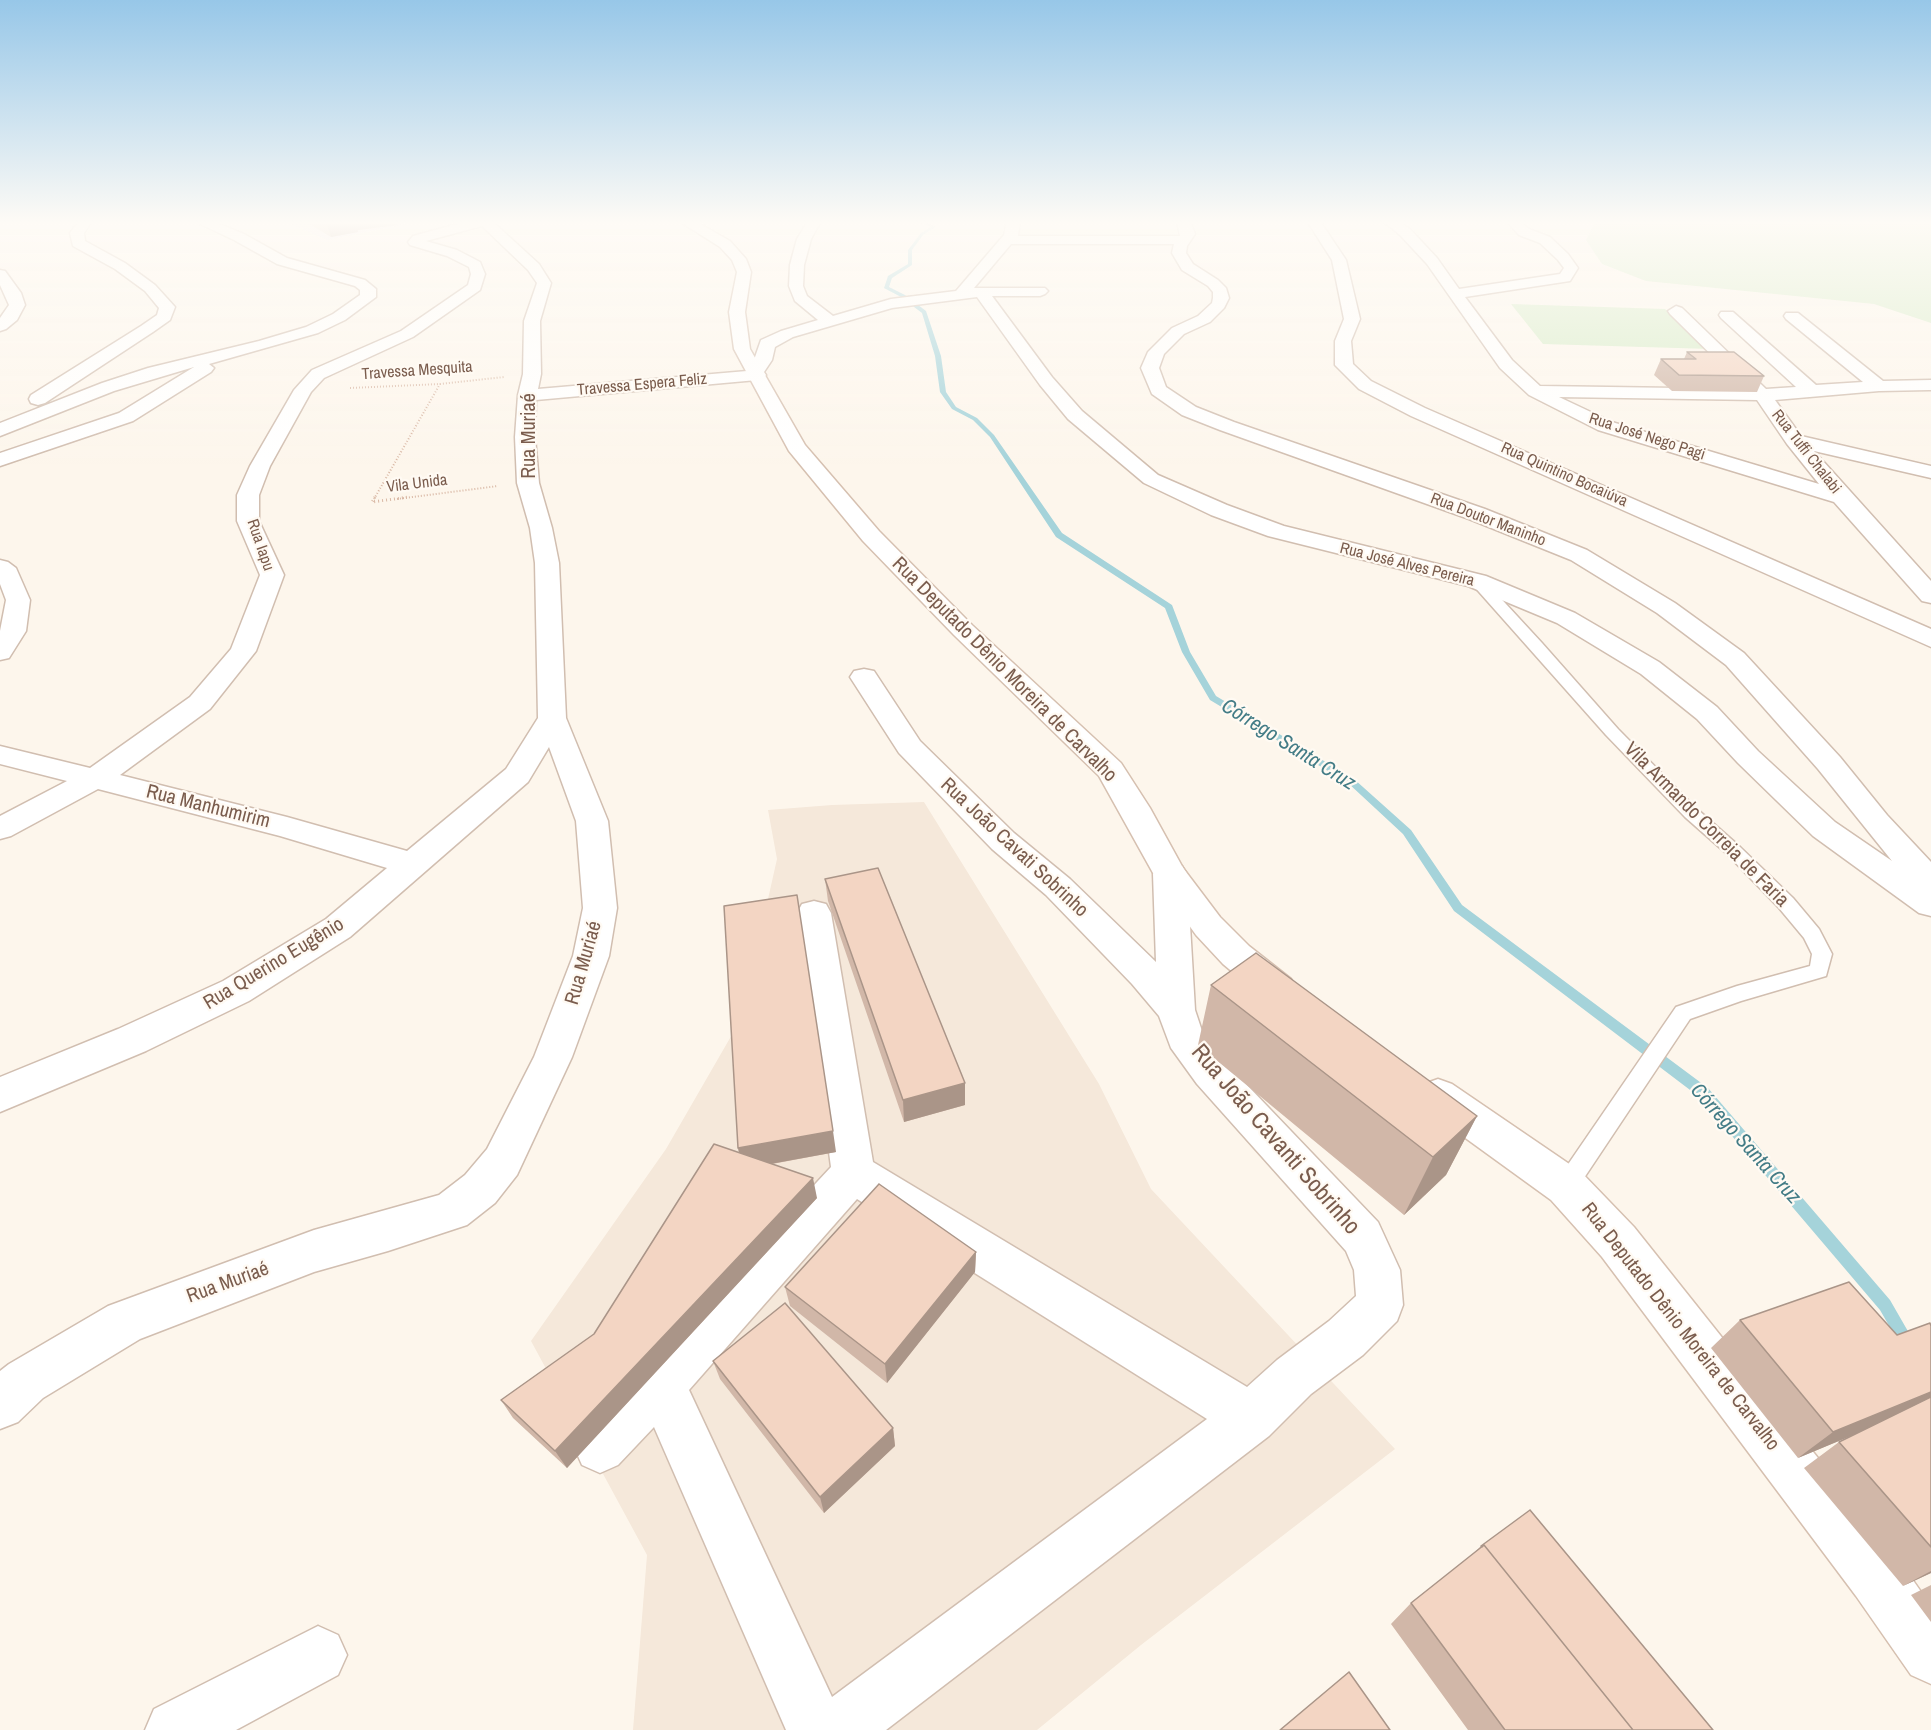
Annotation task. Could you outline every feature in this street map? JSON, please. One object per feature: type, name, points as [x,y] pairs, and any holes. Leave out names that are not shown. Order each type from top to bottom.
[{"type":"street","points":[[0,326],[11,317],[17,305],[16,302]]},
{"type":"street","points":[[0,422],[164,317],[167,307],[162,302]]},
{"type":"street","points":[[0,430],[108,387],[312,330],[362,302]]},
{"type":"street","name":"Rua Iapu","points":[[0,829],[96,778],[200,703],[243,651],[272,575],[248,521],[248,495],[260,466],[303,390],[318,374],[407,334],[454,302]]},
{"type":"street","name":"Rua Muriaé","points":[[0,1404],[26,1381],[125,1322],[314,1251],[452,1211],[480,1189],[502,1162],[554,1057],[591,956],[600,908],[592,822],[552,718],[547,563],[541,528],[528,483],[525,437],[530,385],[531,321],[538,302]]},
{"type":"street","name":"Rua Deputado Dênio Moreira de Carvalho","points":[[739,302],[738,328],[742,349],[796,447],[871,536],[963,630],[1110,770],[1170,874],[1208,926],[1236,955],[1306,1009]]},
{"type":"street","points":[[804,302],[830,321]]},
{"type":"street","points":[[756,374],[763,360],[766,344],[772,339],[905,302]]},
{"type":"street","name":"Rua José Alves Pereira","points":[[978,302],[1075,416],[1151,479],[1219,510],[1276,531],[1477,581],[1566,618],[1650,668],[1707,713],[1824,829],[1931,904]]},
{"type":"street","name":"Rua Doutor Maninho","points":[[1220,302],[1219,306],[1204,319],[1178,332],[1156,352],[1150,368],[1158,390],[1189,411],[1227,426],[1477,514],[1579,555],[1665,608],[1735,659],[1829,762],[1876,822],[1931,883]]},
{"type":"street","name":"Rua Quintino Bocaiúva","points":[[1348,302],[1352,319],[1343,342],[1344,365],[1365,385],[1418,412],[1931,639]]},
{"type":"street","name":"Rua José Nego Pagi","points":[[1461,302],[1506,364],[1535,391],[1566,408],[1605,426],[1842,497]]},
{"type":"street","name":"Rua Tuffi Chalabi","points":[[1676,311],[1762,395],[1794,440],[1931,596]]},
{"type":"street","points":[[1726,315],[1811,391]]},
{"type":"street","points":[[1792,316],[1879,386]]},
{"type":"street","points":[[0,460],[126,417],[179,386],[221,354]]},
{"type":"street","name":"Travessa Espera Feliz","points":[[530,385],[756,374]]},
{"type":"street","points":[[1535,391],[1762,395],[1879,386],[1929,385]]},
{"type":"street","points":[[1794,440],[1931,472]]},
{"type":"street","points":[[0,567],[8,573],[18,600],[13,631],[0,652]]},
{"type":"street","name":"Rua João Cavati Sobrinho","points":[[864,677],[909,747],[1003,841],[1058,886],[1145,974],[1176,1010]]},
{"type":"street","name":"Rua Querino Eugênio","points":[[0,1095],[132,1040],[236,991],[338,928],[517,776],[552,718]]},
{"type":"street","name":"Rua Manhumirim","points":[[0,755],[287,827],[414,865]]},
{"type":"street","name":"Rua João Cavanti Sobrinho","points":[[1170,874],[1176,1010],[1185,1037],[1211,1073],[1362,1237],[1377,1270],[1380,1305],[1346,1338],[1294,1377],[1251,1419]]},
{"type":"street","points":[[814,913],[853,1173],[1251,1419],[837,1730]]},
{"type":"street","name":"Rua Deputado Dênio Moreira de Carvalho","points":[[1407,1075],[1566,1186],[1618,1242],[1876,1576],[1931,1655]]},
{"type":"street","points":[[600,1447],[661,1385],[853,1173]]},
{"type":"street","points":[[661,1385],[816,1730]]},
{"type":"street","points":[[176,1730],[318,1655]]},
{"type":"lane","name":"Vila Armando Correia de Faria","points":[[1477,581],[1538,646],[1612,732],[1691,813],[1733,850],[1786,903],[1812,934],[1822,954],[1819,971],[1683,1013],[1566,1186]]},
{"type":"path","name":"Travessa Mesquita","points":[[303,390],[440,384],[530,385]]},
{"type":"path","name":"Vila Unida","points":[[440,384],[372,502],[528,483]]},
{"type":"shaded area","points":[[924,802],[1099,1084],[1151,1189],[1395,1449],[1141,1645],[1037,1730],[633,1730],[647,1555],[531,1341],[666,1149],[741,1019],[777,859],[768,810]]},
{"type":"green space","points":[[1852,302],[1931,302],[1931,323],[1874,304]]},
{"type":"green space","points":[[1511,304],[1665,309],[1710,349],[1543,344]]},
{"type":"building","points":[[1687,352],[1734,352],[1764,376],[1679,375],[1661,359],[1696,359]]},
{"type":"building","points":[[878,868],[965,1083],[903,1100],[825,879]]},
{"type":"building","points":[[797,895],[833,1131],[738,1148],[724,906]]},
{"type":"building","points":[[1256,953],[1477,1116],[1433,1157],[1211,985]]},
{"type":"building","points":[[714,1144],[813,1178],[555,1451],[501,1400],[594,1334]]},
{"type":"building","points":[[879,1184],[976,1252],[885,1364],[785,1287]]},
{"type":"building","points":[[1849,1282],[1897,1335],[1930,1323],[1931,1392],[1833,1432],[1740,1320]]},
{"type":"building","points":[[785,1303],[893,1428],[820,1497],[713,1361]]},
{"type":"building","points":[[1931,1397],[1931,1547],[1839,1442]]},
{"type":"building","points":[[1530,1510],[1713,1730],[1633,1730],[1484,1545],[1481,1546]]},
{"type":"building","points":[[1484,1545],[1633,1730],[1505,1730],[1411,1603]]},
{"type":"building","points":[[1349,1672],[1390,1730],[1280,1730]]},
{"type":"waterway","name":"Córrego Santa Cruz","points":[[911,302],[924,312],[938,356],[943,392],[954,408],[975,419],[992,436],[1059,535],[1169,607],[1186,652],[1213,698],[1351,781],[1407,832],[1458,908],[1703,1092],[1885,1305],[1908,1345]]}]
